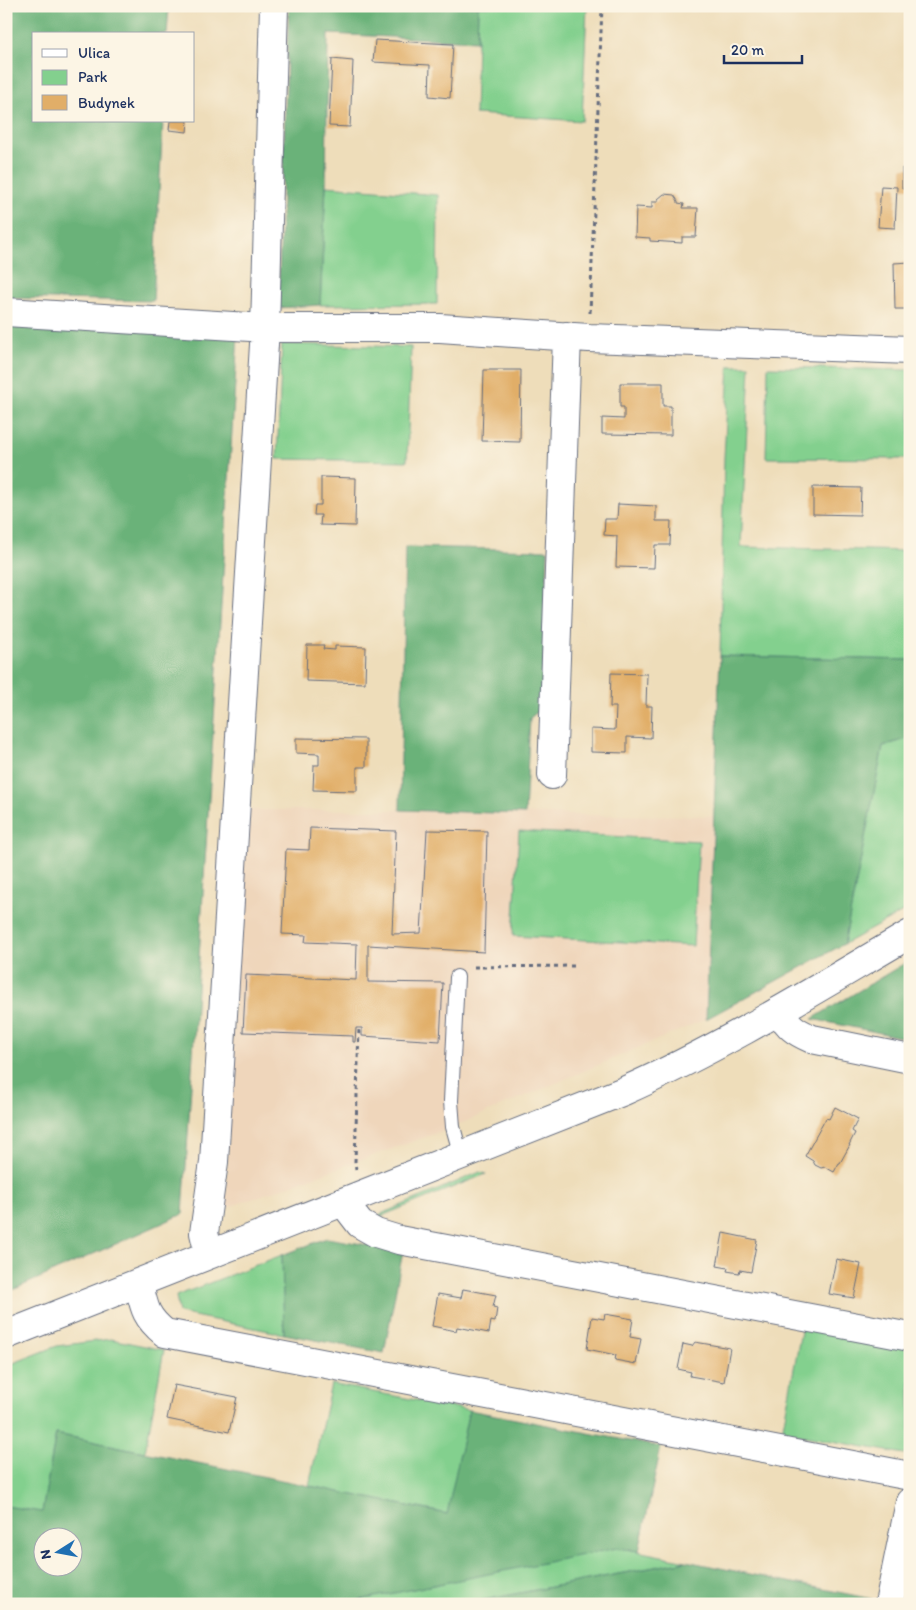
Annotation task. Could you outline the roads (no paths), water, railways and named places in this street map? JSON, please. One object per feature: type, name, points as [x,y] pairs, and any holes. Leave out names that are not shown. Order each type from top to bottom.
[{"type":"street","points":[[209,1254],[204,1233],[214,1162],[265,328],[274,6]]},
{"type":"street","points":[[6,312],[265,328],[440,328],[578,337],[910,350]]},
{"type":"street","points":[[552,775],[578,337]]},
{"type":"street","points":[[6,1335],[565,1115],[666,1072],[779,1010],[910,934]]},
{"type":"street","points":[[779,1010],[788,1025],[812,1039],[910,1059]]},
{"type":"street","points":[[343,1202],[360,1224],[376,1233],[398,1240],[910,1337]]},
{"type":"street","points":[[139,1284],[145,1310],[154,1323],[165,1333],[910,1476]]},
{"type":"street","points":[[889,1604],[910,1502]]},
{"type":"lane","points":[[457,977],[451,1101],[453,1127],[461,1156]]}]
